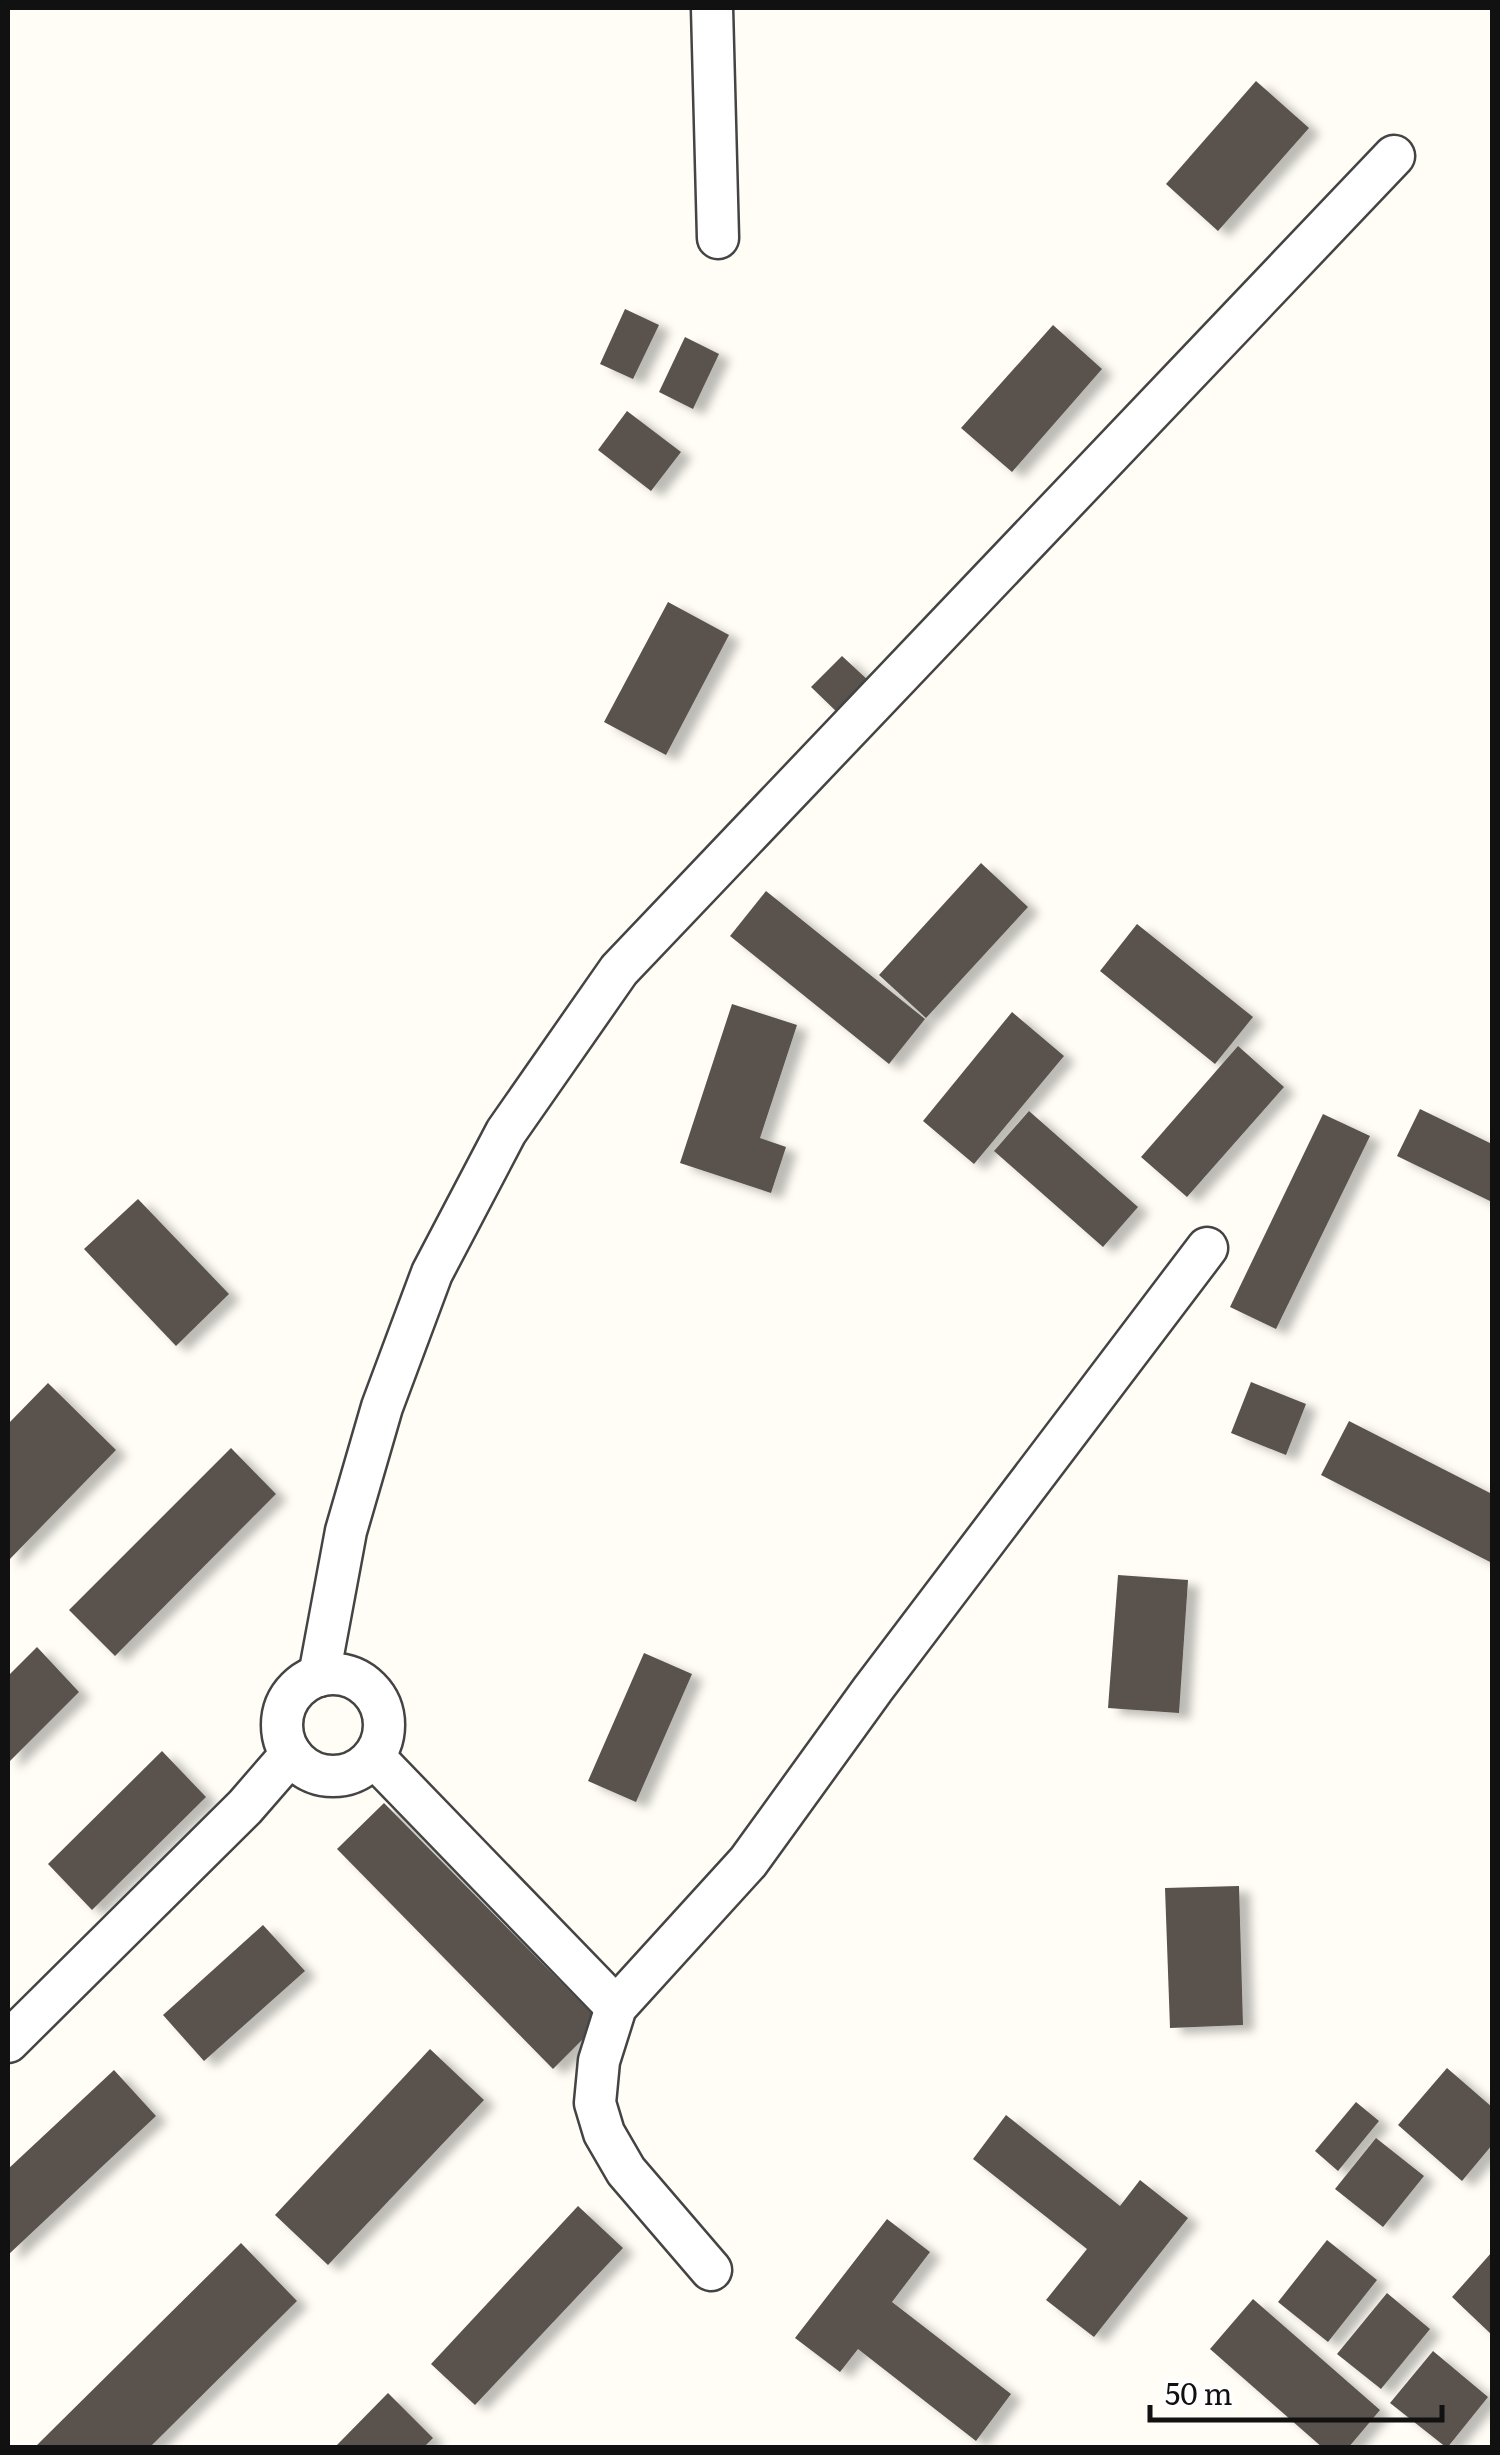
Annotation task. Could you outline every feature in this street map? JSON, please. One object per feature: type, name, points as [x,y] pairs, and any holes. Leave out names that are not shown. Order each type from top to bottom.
[{"type":"street","points":[[712,8],[718,238]]},
{"type":"street","points":[[319,1676],[346,1531],[382,1407],[432,1273],[506,1132],[619,970],[1394,156]]},
{"type":"street","points":[[711,2270],[626,2171],[604,2133],[595,2104],[599,2061],[616,2007],[748,1862],[873,1688],[1207,1248]]},
{"type":"street","points":[[319,1676],[351,1677],[376,1696],[384,1727],[374,1756],[348,1774],[316,1774],[291,1754],[284,1740],[285,1708],[304,1682],[319,1676]]},
{"type":"street","points":[[8,2042],[245,1807],[291,1754]]},
{"type":"street","points":[[374,1756],[616,2007]]},
{"type":"building","points":[[1256,81],[1309,128],[1218,231],[1166,184]]},
{"type":"building","points":[[625,309],[659,325],[633,379],[600,364]]},
{"type":"building","points":[[1053,325],[1102,369],[1012,472],[961,428]]},
{"type":"building","points":[[685,337],[719,354],[693,409],[659,392]]},
{"type":"building","points":[[627,411],[681,452],[651,491],[598,450]]},
{"type":"building","points":[[668,602],[729,635],[666,755],[604,722]]},
{"type":"building","points":[[842,656],[870,682],[840,715],[811,687]]},
{"type":"building","points":[[981,863],[1028,907],[926,1018],[879,975]]},
{"type":"building","points":[[766,891],[925,1019],[889,1064],[730,936]]},
{"type":"building","points":[[1137,924],[1253,1017],[1215,1064],[1100,971]]},
{"type":"building","points":[[732,1004],[797,1025],[760,1138],[786,1147],[771,1193],[680,1163]]},
{"type":"building","points":[[1012,1012],[1064,1056],[974,1164],[923,1121]]},
{"type":"building","points":[[1238,1046],[1284,1087],[1187,1197],[1141,1157]]},
{"type":"building","points":[[1420,1109],[1492,1144],[1492,1202],[1397,1156]]},
{"type":"building","points":[[1029,1111],[1138,1207],[1103,1247],[994,1151]]},
{"type":"building","points":[[1323,1114],[1370,1136],[1276,1329],[1230,1307]]},
{"type":"building","points":[[138,1199],[229,1294],[176,1346],[84,1249]]},
{"type":"building","points":[[1251,1382],[1306,1404],[1286,1455],[1231,1433]]},
{"type":"building","points":[[48,1383],[116,1450],[8,1561],[8,1424]]},
{"type":"building","points":[[1349,1421],[1492,1494],[1492,1563],[1321,1475]]},
{"type":"building","points":[[231,1448],[276,1494],[115,1656],[69,1610]]},
{"type":"building","points":[[1118,1575],[1188,1580],[1179,1713],[1108,1708]]},
{"type":"building","points":[[37,1647],[79,1692],[8,1763],[8,1676]]},
{"type":"building","points":[[644,1653],[692,1674],[636,1802],[588,1781]]},
{"type":"building","points":[[162,1751],[206,1797],[92,1910],[48,1864]]},
{"type":"building","points":[[384,1803],[600,2022],[553,2069],[337,1849]]},
{"type":"building","points":[[1239,1886],[1243,2025],[1170,2028],[1165,1888]]},
{"type":"building","points":[[263,1925],[305,1971],[204,2061],[163,2015]]},
{"type":"building","points":[[430,2049],[484,2100],[328,2265],[275,2215]]},
{"type":"building","points":[[1447,2068],[1492,2107],[1492,2145],[1462,2181],[1398,2125]]},
{"type":"building","points":[[114,2070],[156,2116],[8,2255],[8,2169]]},
{"type":"building","points":[[1356,2102],[1379,2121],[1338,2171],[1315,2151]]},
{"type":"building","points":[[1006,2115],[1120,2206],[1140,2180],[1188,2218],[1094,2337],[1046,2300],[1087,2249],[973,2159]]},
{"type":"building","points":[[1376,2138],[1424,2176],[1383,2227],[1335,2189]]},
{"type":"building","points":[[578,2206],[623,2248],[475,2405],[431,2364]]},
{"type":"building","points":[[887,2219],[930,2252],[892,2302],[1011,2394],[976,2441],[858,2349],[840,2372],[795,2338]]},
{"type":"building","points":[[1327,2240],[1377,2280],[1328,2342],[1278,2302]]},
{"type":"building","points":[[241,2243],[297,2301],[149,2448],[34,2448]]},
{"type":"building","points":[[1492,2252],[1492,2335],[1452,2297]]},
{"type":"building","points":[[1387,2293],[1430,2329],[1381,2389],[1337,2354]]},
{"type":"building","points":[[1253,2299],[1380,2410],[1348,2448],[1323,2448],[1210,2349]]},
{"type":"building","points":[[1433,2351],[1488,2397],[1447,2448],[1390,2403]]},
{"type":"building","points":[[388,2393],[433,2438],[423,2448],[334,2448]]}]
